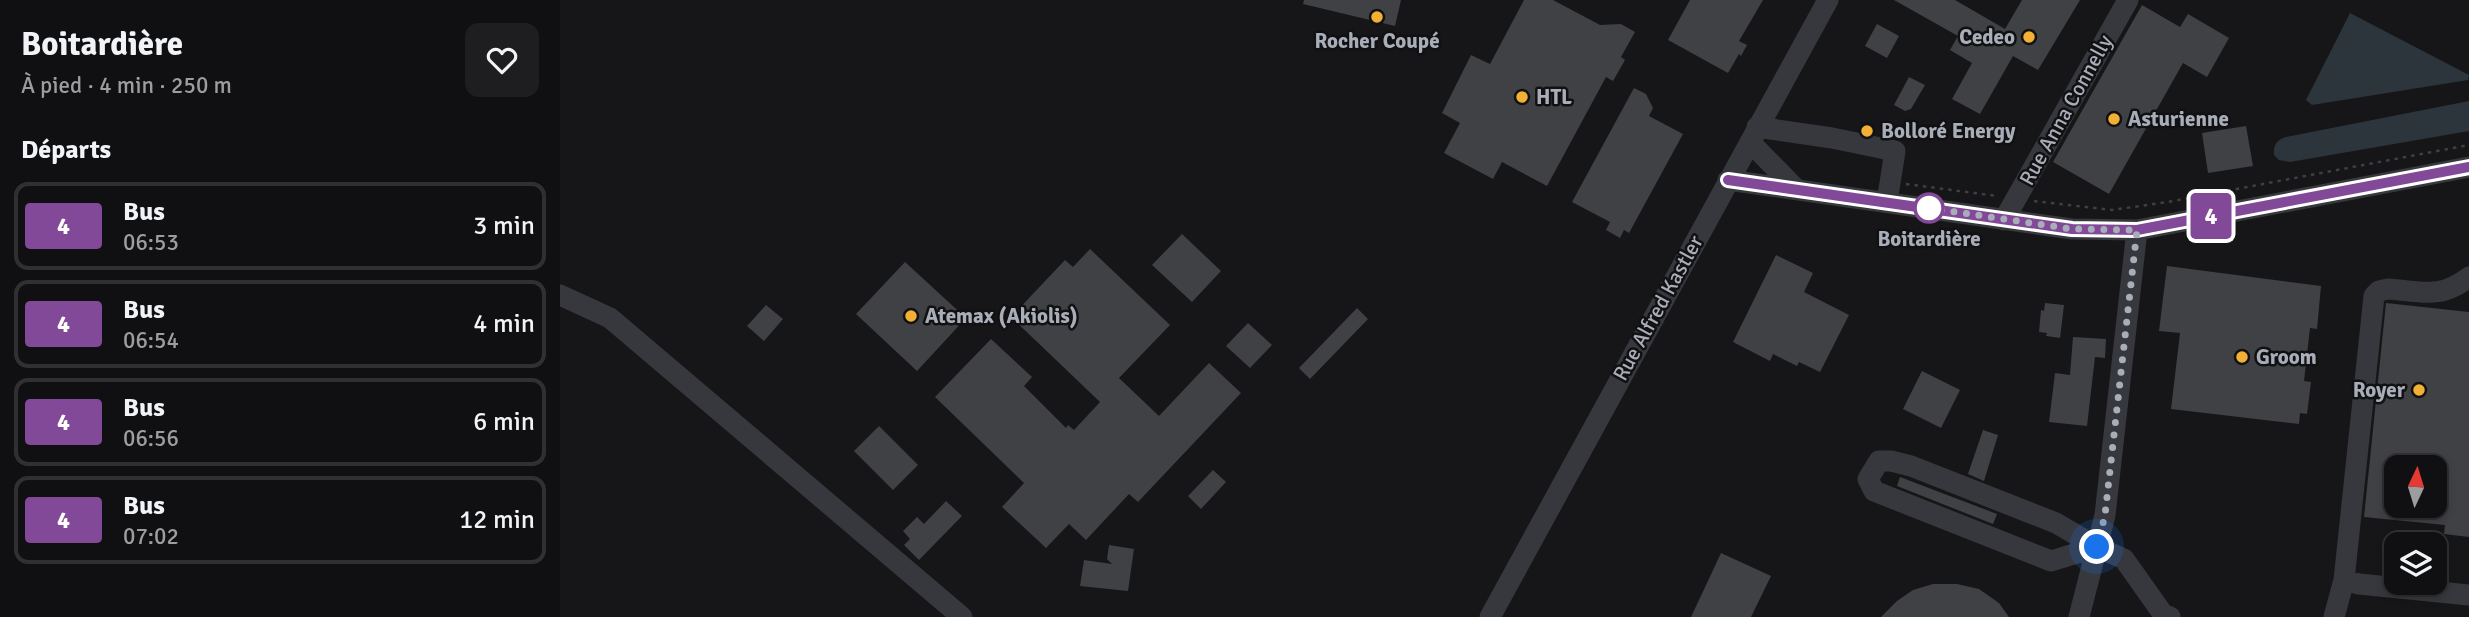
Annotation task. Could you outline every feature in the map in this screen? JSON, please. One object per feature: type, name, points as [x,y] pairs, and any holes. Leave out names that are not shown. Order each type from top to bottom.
[{"type":"street","name":"Rue Alfred Kastler","points":[[1490,617],[1828,0]]},
{"type":"street","name":"Rue Anna Connelly","points":[[2004,220],[2128,0]]},
{"type":"street","points":[[1754,134],[1796,189]]},
{"type":"street","points":[[1754,134],[1832,138],[1895,151],[1888,192]]},
{"type":"street","points":[[1728,180],[1796,189],[1888,192],[2004,220],[2072,229],[2137,230],[2171,212],[2469,167]]},
{"type":"street","points":[[2079,617],[2105,515],[2137,230]]},
{"type":"street","points":[[2334,617],[2344,580],[2374,296],[2379,291],[2388,289],[2442,293],[2469,277]]},
{"type":"street","points":[[560,295],[610,318],[962,617]]},
{"type":"street","points":[[2097,547],[2051,561],[1874,491],[1868,479],[1879,461],[1891,461],[1912,466],[2056,523],[2124,559],[2163,614],[2170,617]]},
{"type":"street","points":[[2344,580],[2359,584],[2469,595]]},
{"type":"path","points":[[1888,192],[2016,199],[2112,211],[2171,212],[2469,145]]},
{"type":"shaded area","points":[[2350,13],[2469,75],[2468,80],[2312,105],[2306,100]]},
{"type":"shaded area","points":[[2469,101],[2469,131],[2290,162],[2279,160],[2274,155],[2276,143],[2286,137]]},
{"type":"building","name":"Rocher Coupé","points":[[1304,0],[1401,0],[1395,26],[1303,4]]},
{"type":"building","name":"HTL","points":[[1524,0],[1553,0],[1600,25],[1621,24],[1635,32],[1621,57],[1625,60],[1613,81],[1606,77],[1547,186],[1502,162],[1493,179],[1444,153],[1460,123],[1442,113],[1471,55],[1490,64]]},
{"type":"building","points":[[1690,0],[1763,0],[1739,41],[1747,45],[1728,73],[1668,40]]},
{"type":"building","points":[[1894,0],[1955,0],[2005,29],[2022,0],[2080,0],[2038,70],[2013,56],[1980,114],[1952,99],[1972,63],[1950,50],[1958,36]]},
{"type":"building","name":"Asturienne","points":[[2142,5],[2180,27],[2188,14],[2229,38],[2207,77],[2183,63],[2109,194],[2053,162]]},
{"type":"building","points":[[1877,24],[1899,36],[1887,58],[1865,46]]},
{"type":"building","points":[[1909,77],[1925,85],[1911,109],[1905,111],[1894,105]]},
{"type":"building","name":"HTL","points":[[1634,88],[1646,94],[1653,108],[1649,116],[1683,134],[1629,233],[1624,230],[1620,238],[1606,230],[1610,222],[1572,202]]},
{"type":"building","points":[[2246,126],[2253,166],[2208,173],[2202,133]]},
{"type":"building","points":[[1182,234],[1221,271],[1192,302],[1152,265]]},
{"type":"building","points":[[1090,249],[1170,325],[1119,378],[1159,416],[1209,363],[1241,393],[1138,502],[1129,494],[1086,540],[1069,524],[1046,548],[1002,507],[1024,483],[935,397],[991,339],[1032,377],[1024,386],[1066,428],[1068,425],[1074,430],[1100,402],[1011,317],[1065,260],[1073,267]]},
{"type":"building","points":[[1776,255],[1813,273],[1804,292],[1849,315],[1820,372],[1799,362],[1797,366],[1773,354],[1770,361],[1733,342]]},
{"type":"building","name":"Atemax (Akiolis)","points":[[905,262],[966,318],[917,371],[856,314]]},
{"type":"building","name":"Groom","points":[[2167,266],[2321,286],[2317,329],[2310,328],[2304,381],[2311,382],[2307,414],[2300,413],[2299,424],[2171,409],[2180,333],[2159,331]]},
{"type":"building","points":[[2045,303],[2064,305],[2060,338],[2039,332],[2041,310],[2044,311]]},
{"type":"building","name":"Royer","points":[[2386,303],[2469,312],[2469,537],[2447,534],[2444,532],[2445,525],[2364,517]]},
{"type":"building","points":[[766,305],[783,319],[764,341],[747,326]]},
{"type":"building","points":[[1357,308],[1368,319],[1310,379],[1299,368]]},
{"type":"building","points":[[1248,323],[1272,345],[1250,368],[1226,346]]},
{"type":"building","points":[[2073,337],[2106,339],[2105,358],[2095,357],[2087,426],[2049,422],[2055,373],[2070,375]]},
{"type":"building","points":[[1922,371],[1960,390],[1941,428],[1903,409]]},
{"type":"building","points":[[879,426],[918,465],[893,490],[854,451]]},
{"type":"building","points":[[1983,430],[1998,435],[1984,481],[1968,474]]},
{"type":"building","points":[[1213,470],[1226,482],[1201,509],[1188,496]]},
{"type":"building","points":[[1900,477],[1997,514],[1993,524],[1897,486]]},
{"type":"building","points":[[946,501],[962,516],[919,560],[904,545],[910,539],[903,531],[917,517],[924,524]]},
{"type":"building","points":[[1109,545],[1134,549],[1128,591],[1080,586],[1084,560],[1112,564],[1107,559]]},
{"type":"building","points":[[1721,553],[1771,576],[1751,617],[1691,617]]},
{"type":"building","points":[[1933,584],[1957,584],[1979,589],[1999,603],[2009,617],[1881,617],[1913,590]]},
{"type":"bus line","name":"4","points":[[1728,180],[2072,229],[2137,230],[2469,167]]},
{"type":"place","name":"Rocher Coupé","points":[[1377,17]]},
{"type":"place","name":"Cedeo","points":[[2029,37]]},
{"type":"place","name":"HTL","points":[[1522,97]]},
{"type":"place","name":"Asturienne","points":[[2114,119]]},
{"type":"place","name":"Bolloré Energy","points":[[1867,131]]},
{"type":"place","name":"Boitardière","points":[[1929,208]]},
{"type":"place","name":"Atemax (Akiolis)","points":[[911,316]]},
{"type":"place","name":"Groom","points":[[2242,357]]},
{"type":"place","name":"Royer","points":[[2419,390]]},
{"type":"route","points":[[1929,208],[2072,229],[2137,230],[2105,515],[2097,547]]}]
